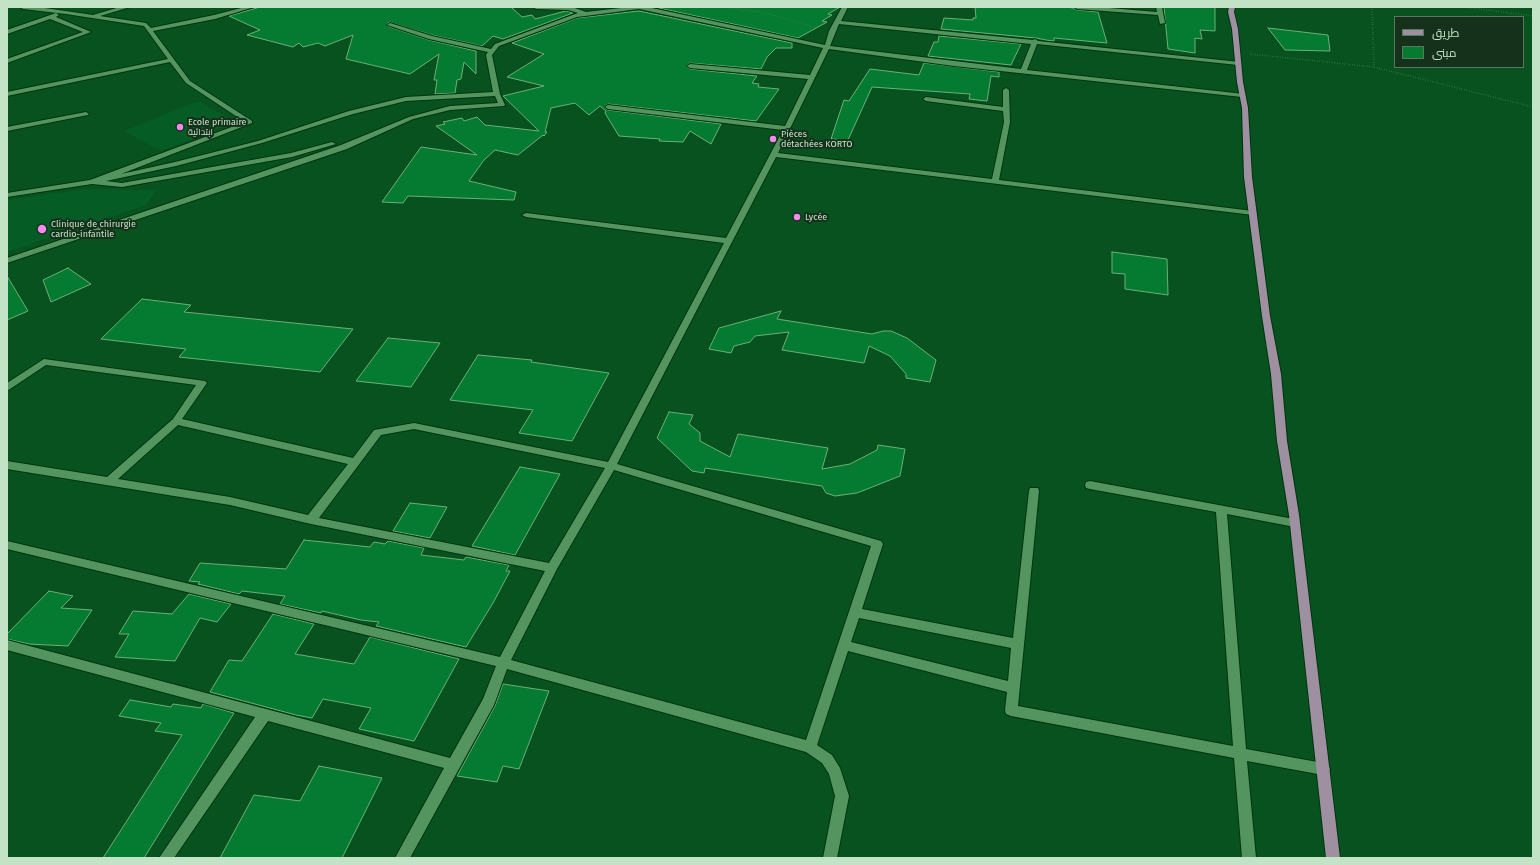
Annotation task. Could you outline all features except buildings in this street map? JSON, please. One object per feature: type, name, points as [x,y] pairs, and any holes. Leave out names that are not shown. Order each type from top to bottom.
[{"type":"main road","points":[[1232,7],[1231,12],[1245,108],[1248,177],[1254,213],[1266,316],[1276,374],[1282,441],[1295,523],[1333,858]]},
{"type":"street","points":[[23,7],[66,12],[146,25],[188,82],[250,122],[92,182]]},
{"type":"street","points":[[91,16],[127,7]]},
{"type":"street","points":[[150,30],[215,17],[251,7]]},
{"type":"street","points":[[536,7],[569,8],[588,14]]},
{"type":"street","points":[[402,858],[489,701],[503,663],[552,568],[611,466],[774,155],[827,47],[834,26],[845,7]]},
{"type":"street","points":[[1077,7],[1161,14]]},
{"type":"street","points":[[1159,7],[1162,24]]},
{"type":"street","points":[[7,261],[344,147],[411,118],[450,108],[502,105],[497,94],[489,55],[497,45],[576,15],[642,8],[827,47],[1023,72],[1242,95]]},
{"type":"street","points":[[7,32],[66,12]]},
{"type":"street","points":[[7,61],[88,32],[51,17]]},
{"type":"street","points":[[390,25],[431,38],[493,50]]},
{"type":"street","points":[[834,26],[1035,41],[1238,63]]},
{"type":"street","points":[[1023,72],[1035,41]]},
{"type":"street","points":[[7,94],[172,60]]},
{"type":"street","points":[[690,66],[812,78]]},
{"type":"street","points":[[995,181],[1007,122],[1006,90]]},
{"type":"street","points":[[7,194],[92,182],[176,164],[260,142],[351,112],[406,99],[497,94]]},
{"type":"street","points":[[926,99],[1006,109]]},
{"type":"street","points":[[608,107],[787,128]]},
{"type":"street","points":[[7,129],[86,114]]},
{"type":"street","points":[[92,182],[122,185],[292,155],[377,133]]},
{"type":"street","points":[[774,155],[1254,213]]},
{"type":"street","points":[[526,215],[729,241]]},
{"type":"street","points":[[7,388],[44,362],[202,383],[176,421],[110,481]]},
{"type":"street","points":[[176,421],[356,462]]},
{"type":"street","points":[[311,520],[378,432],[414,426],[611,466],[876,544],[810,747]]},
{"type":"street","points":[[7,465],[230,501],[311,520],[552,568]]},
{"type":"street","points":[[1090,485],[1295,523]]},
{"type":"street","points":[[1034,491],[1011,710],[1323,769]]},
{"type":"street","points":[[1221,509],[1249,858]]},
{"type":"street","points":[[7,546],[503,663],[810,747],[827,759],[835,772],[842,796],[830,858]]},
{"type":"street","points":[[854,612],[1018,644]]},
{"type":"street","points":[[7,645],[454,765]]},
{"type":"street","points":[[844,645],[1014,688]]},
{"type":"street","points":[[166,858],[265,714]]},
{"type":"path","points":[[724,7],[766,13],[834,26]]},
{"type":"path","points":[[1372,7],[1374,67]]},
{"type":"path","points":[[1464,7],[1533,16]]},
{"type":"path","points":[[1237,52],[1374,67],[1533,107]]},
{"type":"shaded area","name":"Ecole primaire ابتدائية","points":[[198,101],[236,122],[161,151],[124,131]]},
{"type":"shaded area","name":"Clinique de chirurgie cardio-infantile","points":[[85,189],[157,190],[146,205],[7,252],[7,200]]},
{"type":"place","name":"Ecole primaire ابتدائية","points":[[180,127]]},
{"type":"place","name":"Pièces détachées KORTO","points":[[773,139]]},
{"type":"place","name":"Lycée","points":[[797,217]]},
{"type":"place","name":"Clinique de chirurgie cardio-infantile","points":[[42,229]]}]
